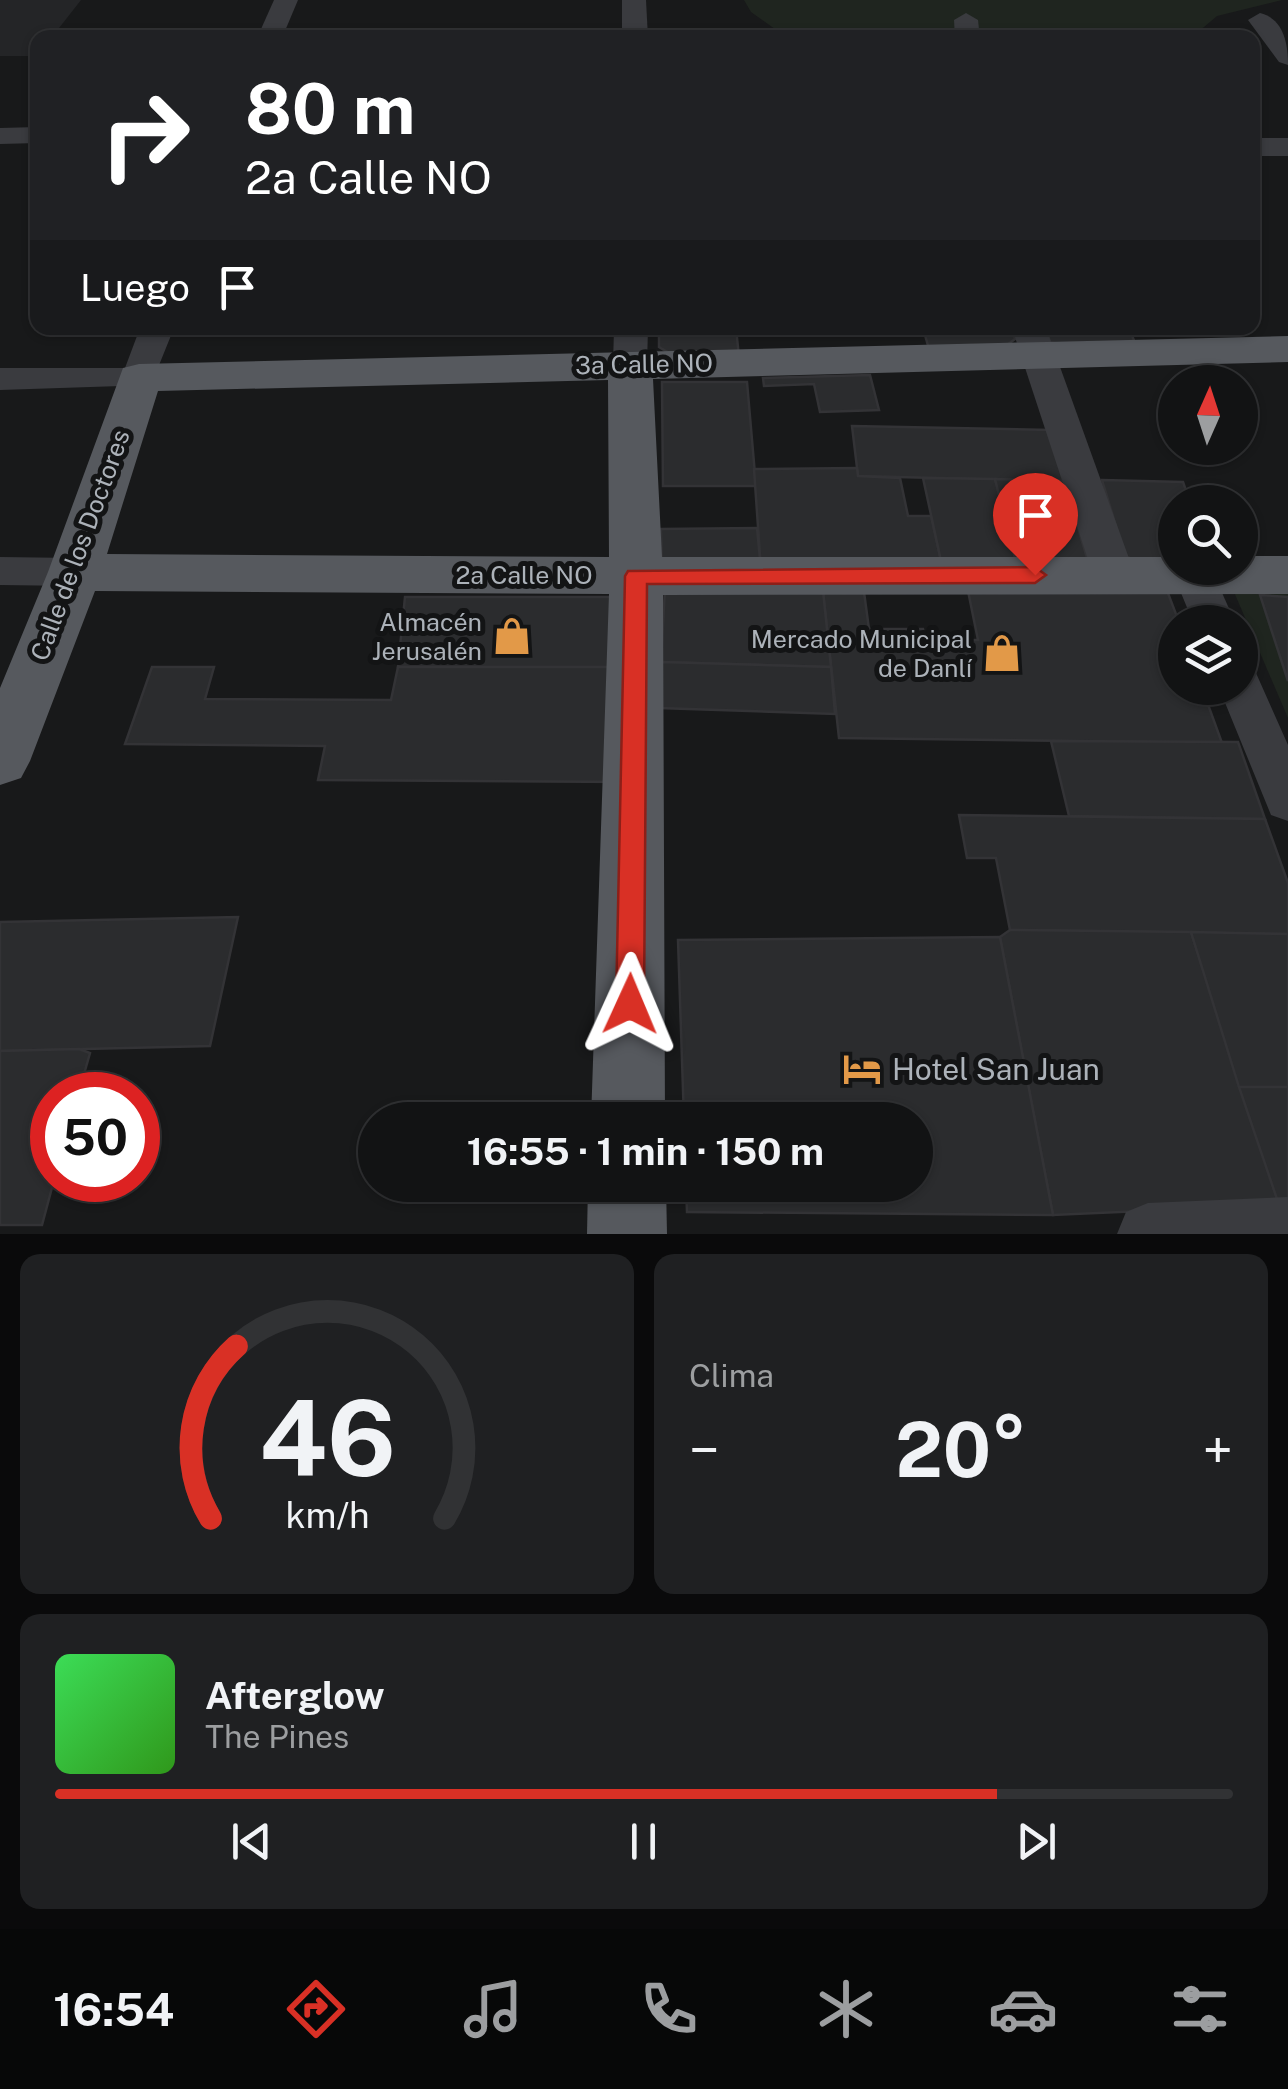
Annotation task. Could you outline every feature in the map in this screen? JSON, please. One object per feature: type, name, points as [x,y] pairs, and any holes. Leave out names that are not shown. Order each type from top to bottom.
[{"type":"main road","name":"3a Calle NO","points":[[139,378],[631,346],[1032,341],[1288,349]]},
{"type":"main road","points":[[628,1102],[636,576],[631,346]]},
{"type":"main road","name":"Calle de los Doctores","points":[[0,761],[75,572],[139,378]]},
{"type":"main road","name":"2a Calle NO","points":[[75,572],[1114,575],[1205,599],[1288,575]]},
{"type":"main road","points":[[627,1234],[628,1202]]},
{"type":"street","points":[[273,30],[286,0]]},
{"type":"street","points":[[634,0],[635,30]]},
{"type":"street","points":[[1260,20],[1288,56]]},
{"type":"street","points":[[0,136],[30,136]]},
{"type":"street","points":[[1260,147],[1288,147]]},
{"type":"street","name":"Calle de los Doctores","points":[[139,378],[154,335]]},
{"type":"street","points":[[1032,341],[1114,575]]},
{"type":"street","name":"3a Calle NO","points":[[0,379],[139,378]]},
{"type":"street","name":"2a Calle NO","points":[[0,571],[75,572]]},
{"type":"street","points":[[1248,705],[1288,801]]},
{"type":"street","points":[[1148,1234],[1288,1227]]},
{"type":"shaded area","points":[[0,0],[81,0],[57,30],[30,30],[30,56],[0,56]]},
{"type":"shaded area","points":[[744,0],[1282,0],[1217,16],[1200,30],[776,30],[751,12]]},
{"type":"shaded area","points":[[1234,592],[1288,592],[1288,718],[1258,648],[1258,605],[1240,605]]},
{"type":"building","points":[[659,335],[737,335],[739,357],[676,357],[659,347]]},
{"type":"building","points":[[925,335],[1014,335],[1015,339],[1003,348],[929,349]]},
{"type":"building","points":[[1048,335],[1132,335],[1137,348],[1071,347],[1050,342]]},
{"type":"building","points":[[870,375],[879,410],[820,412],[814,384],[764,386],[763,378]]},
{"type":"building","points":[[662,382],[747,382],[756,486],[663,486]]},
{"type":"building","points":[[852,426],[1050,430],[1064,481],[858,476]]},
{"type":"building","points":[[857,468],[858,476],[900,478],[908,516],[931,516],[943,570],[761,570],[754,469]]},
{"type":"building","points":[[923,478],[995,479],[1018,570],[943,570]]},
{"type":"building","points":[[995,479],[1064,481],[1087,558],[1018,570]]},
{"type":"building","points":[[1102,480],[1183,482],[1184,485],[1158,485],[1158,568],[1125,556]]},
{"type":"building","points":[[757,528],[761,570],[662,571],[661,529]]},
{"type":"building","name":"Mercado Municipal de Danlí","points":[[967,586],[1166,588],[1172,605],[1158,605],[1158,705],[1208,705],[1222,743],[839,738],[823,591],[864,592],[869,629],[923,629],[925,640],[978,640]]},
{"type":"building","points":[[665,588],[823,591],[831,667],[661,662]]},
{"type":"building","points":[[1260,595],[1288,597],[1288,681]]},
{"type":"building","name":"Almacén Jerusalén","points":[[405,597],[611,597],[626,667],[398,667]]},
{"type":"building","points":[[661,662],[831,667],[835,714],[659,708]]},
{"type":"building","points":[[152,667],[214,667],[205,699],[391,700],[398,667],[626,667],[624,782],[318,780],[325,746],[125,744]]},
{"type":"building","points":[[1051,741],[1238,742],[1265,819],[1069,816]]},
{"type":"building","points":[[959,815],[1265,819],[1288,883],[1288,934],[1010,930],[996,858],[967,858]]},
{"type":"building","points":[[238,917],[210,1046],[0,1051],[0,922]]},
{"type":"building","points":[[1010,930],[1191,932],[1279,1205],[1053,1215],[1000,937]]},
{"type":"building","points":[[1191,932],[1288,934],[1288,1087],[1239,1087]]},
{"type":"building","points":[[1000,937],[1053,1215],[687,1212],[687,1202],[933,1202],[933,1102],[683,1102],[678,940]]},
{"type":"building","points":[[79,1049],[90,1053],[85,1072],[30,1072],[30,1202],[48,1202],[42,1225],[0,1225],[0,1051]]},
{"type":"building","points":[[1239,1087],[1288,1087],[1288,1205],[1279,1205]]},
{"type":"place","name":"Almacén Jerusalén","points":[[512,636]]},
{"type":"place","name":"Mercado Municipal de Danlí","points":[[1002,653]]},
{"type":"place","name":"Hotel San Juan","points":[[862,1069]]},
{"type":"route","points":[[630,1004],[636,576],[1035,575]]}]
